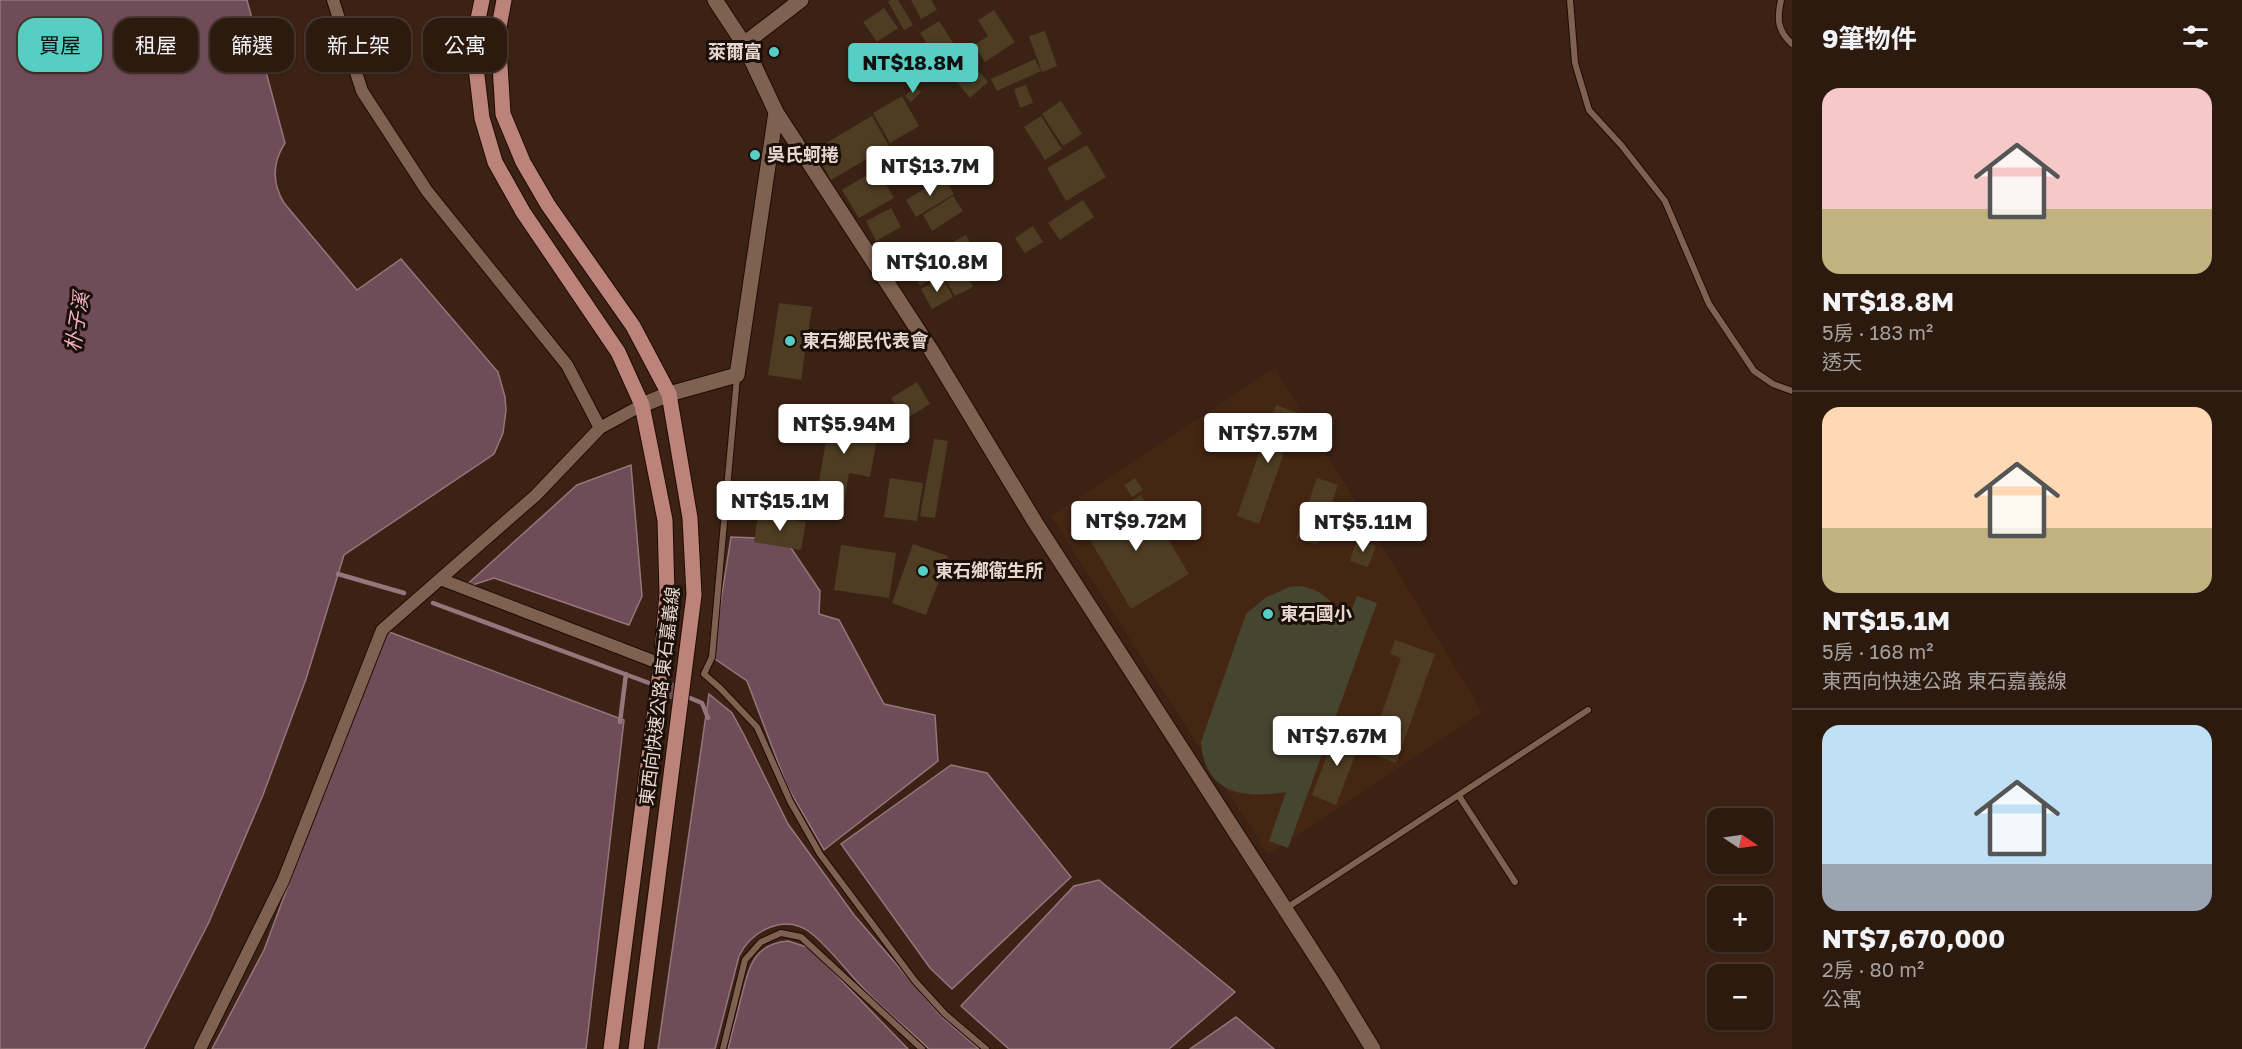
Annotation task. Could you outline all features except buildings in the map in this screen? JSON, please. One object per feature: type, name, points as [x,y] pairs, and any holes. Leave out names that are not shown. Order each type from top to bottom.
[{"type":"main road","name":"東西向快速公路 東石嘉義線","points":[[482,0],[477,24],[475,59],[482,118],[495,162],[523,212],[618,352],[642,405],[665,520],[667,594],[661,664],[611,1049]]},
{"type":"main road","name":"東西向快速公路 東石嘉義線","points":[[504,0],[498,32],[503,114],[523,162],[548,205],[633,326],[669,394],[690,518],[694,595],[636,1049]]},
{"type":"main road","points":[[715,0],[744,44],[776,112],[931,350],[1035,522],[1373,1049]]},
{"type":"main road","points":[[744,44],[801,0]]},
{"type":"main road","points":[[642,405],[669,394],[737,375],[776,112]]},
{"type":"street","points":[[333,0],[362,91],[427,191],[567,365],[600,428]]},
{"type":"street","points":[[200,1049],[283,881],[382,630],[536,495],[600,428],[642,405]]},
{"type":"street","points":[[440,579],[661,664]]},
{"type":"lane","points":[[1570,0],[1575,63],[1589,110],[1665,201],[1709,304],[1754,371],[1773,384],[1792,391]]},
{"type":"lane","points":[[1781,0],[1778,14],[1781,34],[1792,44]]},
{"type":"lane","points":[[737,375],[712,657],[704,674],[757,727],[790,801],[820,854],[915,981],[945,1014],[986,1049]]},
{"type":"lane","points":[[1285,910],[1588,710]]},
{"type":"lane","points":[[1459,796],[1515,882]]},
{"type":"lane","points":[[723,1049],[746,960],[761,942],[781,933],[801,937],[922,1049]]},
{"type":"shaded area","name":"東石國小","points":[[1275,368],[1482,712],[1268,855],[1051,516]]},
{"type":"shaded area","points":[[1300,586],[1316,591],[1328,599],[1346,624],[1357,596],[1377,603],[1288,848],[1269,841],[1286,792],[1241,793],[1218,783],[1210,773],[1204,759],[1201,742],[1246,614],[1265,598],[1289,587]]},
{"type":"water","name":"朴子溪","points":[[0,0],[247,0],[252,18],[210,18],[210,72],[266,72],[285,143],[278,158],[275,173],[277,188],[284,203],[357,290],[401,259],[498,372],[505,397],[503,433],[494,454],[344,555],[306,679],[263,795],[209,922],[144,1049],[0,1049]]},
{"type":"water","points":[[631,465],[642,596],[629,625],[494,578],[463,588],[577,485]]},
{"type":"water","points":[[731,537],[785,539],[820,591],[819,614],[839,620],[884,704],[935,715],[938,761],[824,850],[787,786],[747,681],[712,657]]},
{"type":"water","points":[[384,630],[624,720],[586,1049],[212,1049],[264,950]]},
{"type":"water","points":[[709,694],[732,713],[788,824],[854,915],[942,1017],[979,1049],[929,1049],[873,998],[818,939],[801,927],[791,924],[770,927],[761,932],[752,939],[739,956],[715,1049],[658,1049]]},
{"type":"water","points":[[951,765],[987,773],[1071,877],[952,989],[930,968],[841,844]]},
{"type":"water","points":[[1099,880],[1235,992],[1169,1049],[1009,1049],[961,1006],[1074,886]]},
{"type":"water","points":[[788,941],[810,948],[908,1049],[728,1049],[747,977],[754,960],[767,947]]},
{"type":"water","points":[[1236,1017],[1274,1049],[1190,1049]]},
{"type":"waterway","points":[[338,574],[404,593]]},
{"type":"waterway","points":[[433,603],[649,683]]},
{"type":"waterway","points":[[620,722],[626,674]]},
{"type":"waterway","points":[[667,689],[672,691]]},
{"type":"waterway","points":[[690,698],[702,703],[708,718]]},
{"type":"place","name":"萊爾富","points":[[774,52]]},
{"type":"place","name":"吳氏蚵捲","points":[[755,155]]},
{"type":"place","name":"東石鄉民代表會","points":[[790,341]]},
{"type":"place","name":"東石鄉衛生所","points":[[923,571]]},
{"type":"place","name":"東石國小","points":[[1268,614]]}]
